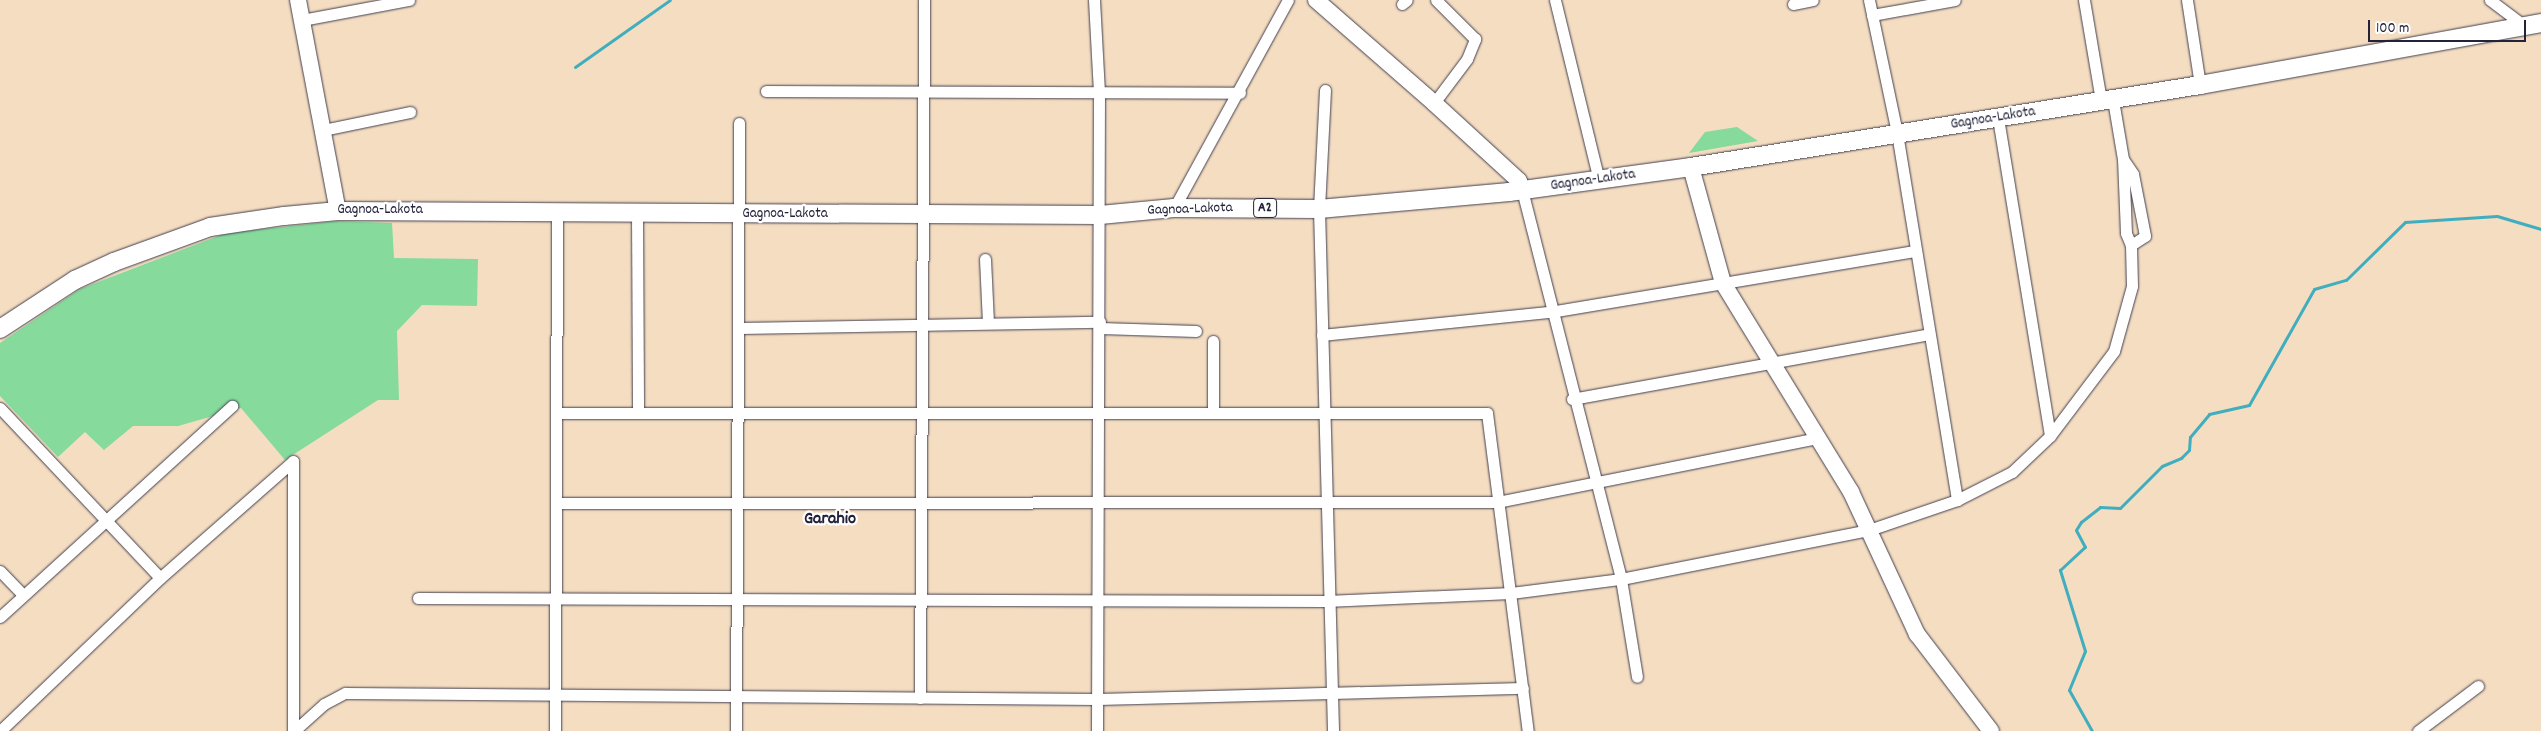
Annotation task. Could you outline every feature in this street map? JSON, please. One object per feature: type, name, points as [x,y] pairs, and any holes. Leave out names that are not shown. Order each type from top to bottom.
[{"type":"main road","name":"Gagnoa-Lakota","points":[[0,329],[74,280],[164,242],[210,227],[338,211],[637,212],[741,216],[1100,215],[1174,208],[1320,209],[1522,190],[1691,167],[2107,101],[2533,25]]},
{"type":"street","points":[[298,0],[338,211]]},
{"type":"street","points":[[302,20],[409,0]]},
{"type":"street","points":[[920,698],[923,599],[919,504],[923,324],[924,0]]},
{"type":"street","points":[[1094,0],[1099,93],[1100,215],[1097,731]]},
{"type":"street","points":[[1174,208],[1240,93],[1288,0]]},
{"type":"street","points":[[1316,0],[1434,103],[1519,181],[1572,399],[1621,579],[1637,677]]},
{"type":"street","points":[[1434,103],[1468,59],[1475,39],[1436,0]]},
{"type":"street","points":[[1555,0],[1598,181]]},
{"type":"street","points":[[1793,4],[1813,0]]},
{"type":"street","points":[[1869,0],[1897,133],[1957,500]]},
{"type":"street","points":[[1872,15],[1950,0]]},
{"type":"street","points":[[2084,0],[2107,101],[2122,159],[2132,174],[2145,236],[2131,245]]},
{"type":"street","points":[[2187,0],[2200,85]]},
{"type":"street","points":[[2490,0],[2533,25]]},
{"type":"street","points":[[1326,90],[1320,209],[1326,601],[1332,694],[1332,731]]},
{"type":"street","points":[[766,91],[1240,93]]},
{"type":"street","points":[[323,130],[410,112]]},
{"type":"street","points":[[1998,118],[2050,436]]},
{"type":"street","points":[[736,731],[741,216],[739,123]]},
{"type":"street","points":[[418,598],[1326,601],[1511,593],[1621,579],[1869,530],[1957,500],[2012,472],[2050,436],[2114,351],[2132,286],[2131,245],[2120,178],[2122,159]]},
{"type":"street","points":[[1691,167],[1723,283],[1769,361],[1818,438],[1869,530],[1917,634],[1991,731]]},
{"type":"street","points":[[555,731],[558,413],[557,212]]},
{"type":"street","points":[[637,212],[638,413]]},
{"type":"street","points":[[1322,335],[1550,312],[1916,250]]},
{"type":"street","points":[[985,259],[988,323]]},
{"type":"street","points":[[740,328],[988,323],[1100,325],[1196,331]]},
{"type":"street","points":[[1572,399],[1769,361],[1929,334]]},
{"type":"street","points":[[1213,341],[1213,413]]},
{"type":"street","points":[[0,617],[104,518],[232,406]]},
{"type":"street","points":[[0,408],[160,578]]},
{"type":"street","points":[[558,413],[1213,413],[1323,415],[1487,413],[1528,731]]},
{"type":"street","points":[[557,502],[1324,505],[1497,502],[1595,486],[1818,438]]},
{"type":"street","points":[[0,730],[160,578],[293,461],[294,731]]},
{"type":"street","points":[[0,571],[23,595]]},
{"type":"street","points":[[2418,731],[2478,686]]},
{"type":"street","points":[[294,731],[324,704],[345,693],[555,697],[1098,698],[1332,694],[1523,688]]},
{"type":"green space","points":[[1737,127],[1758,141],[1689,153],[1705,132]]},
{"type":"green space","points":[[337,221],[392,223],[394,258],[478,259],[477,306],[422,305],[397,331],[399,400],[378,400],[285,460],[241,408],[178,426],[133,426],[104,450],[85,432],[58,457],[0,396],[0,343],[80,289],[226,233]]},
{"type":"waterway","points":[[575,67],[670,0]]},
{"type":"waterway","points":[[2092,731],[2069,690],[2085,651],[2060,570],[2085,547],[2076,530],[2081,522],[2100,507],[2120,508],[2162,466],[2181,458],[2189,450],[2190,437],[2209,414],[2249,405],[2314,289],[2346,280],[2405,222],[2497,216],[2541,229]]},
{"type":"district","name":"Garahio","points":[[830,520]]}]
